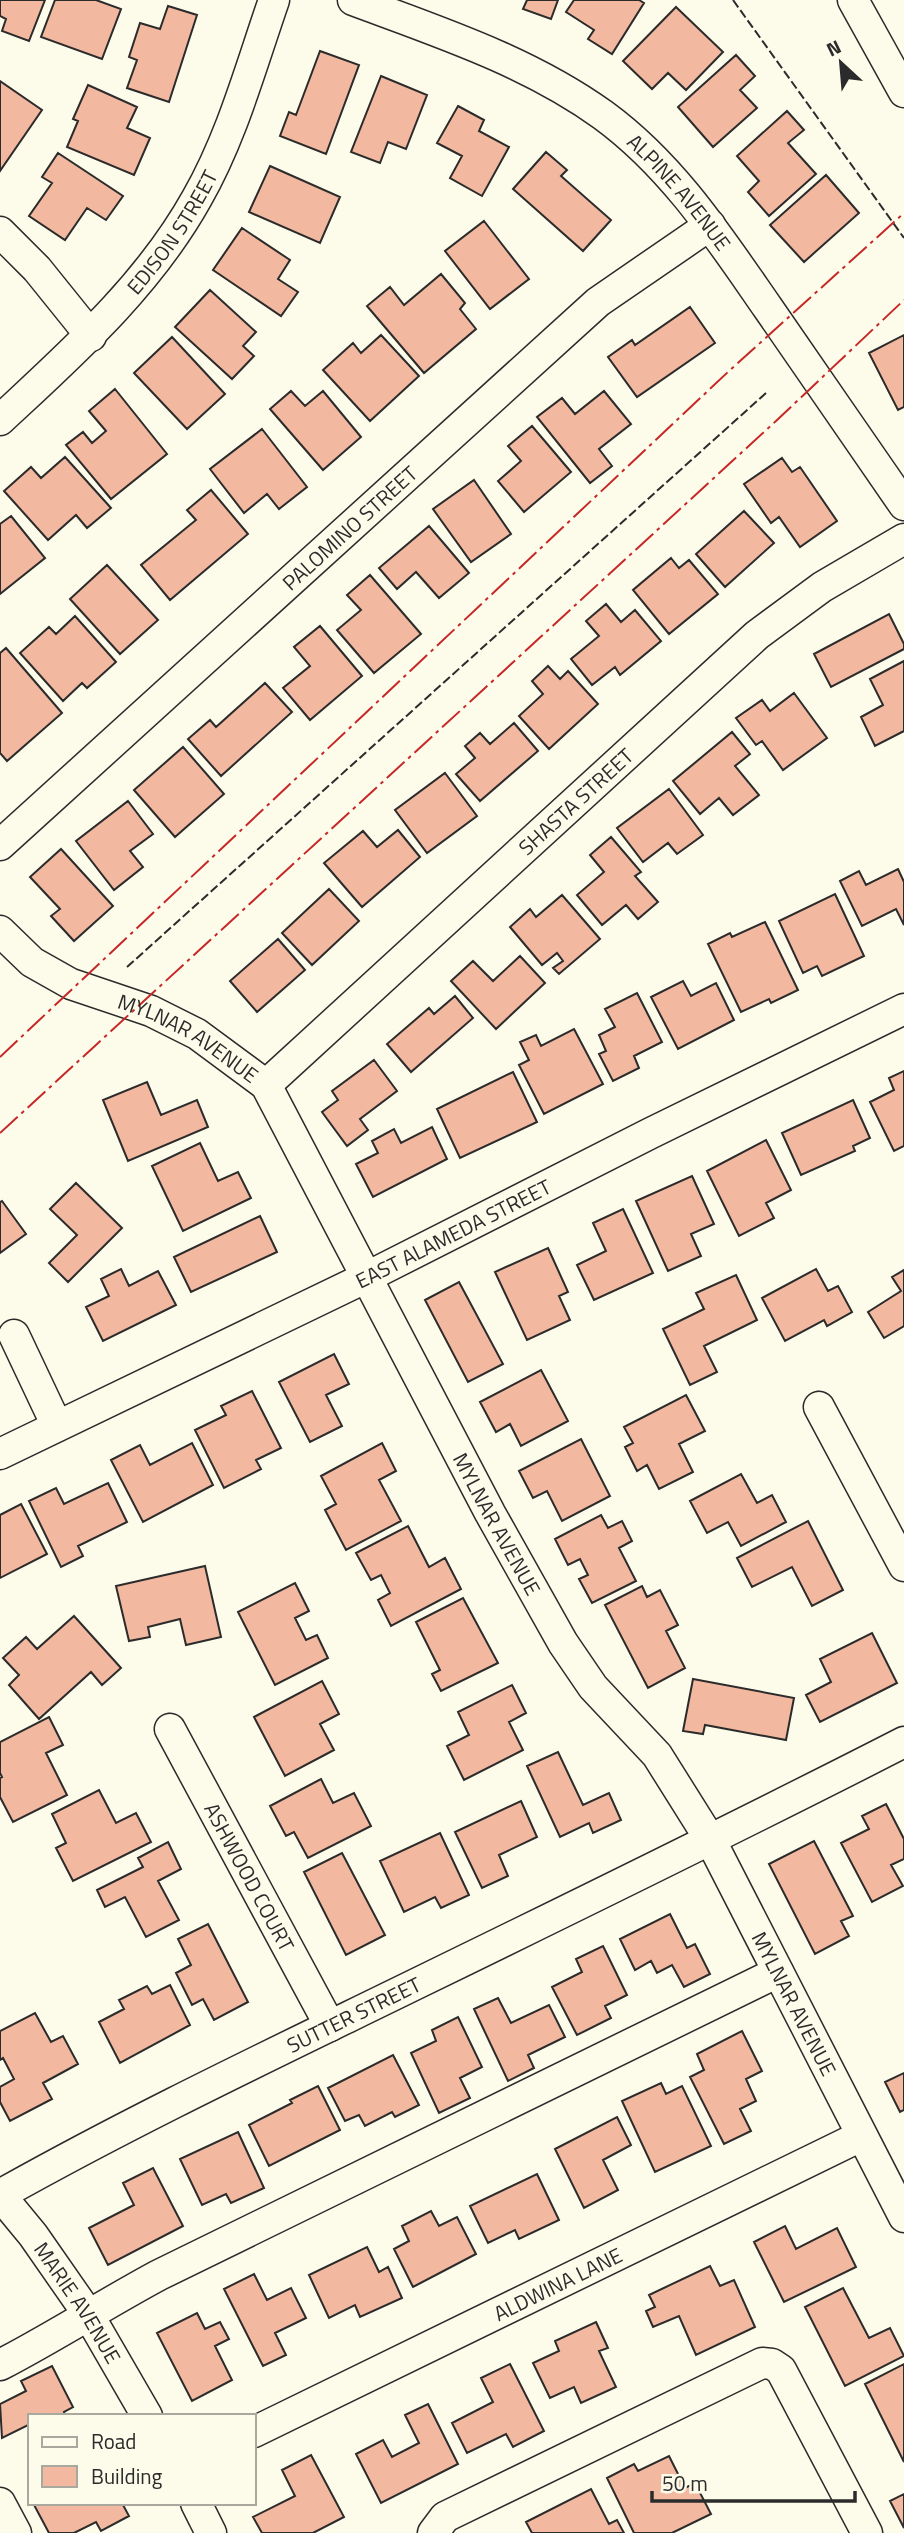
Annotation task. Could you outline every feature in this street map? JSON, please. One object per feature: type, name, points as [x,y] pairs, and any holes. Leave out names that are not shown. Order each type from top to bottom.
[{"type":"street","name":"EDISON STREET","points":[[0,421],[90,336],[148,270],[197,199],[226,137],[274,0]]},
{"type":"street","name":"ALPINE AVENUE","points":[[353,0],[469,43],[542,77],[593,109],[658,162],[710,225],[904,505]]},
{"type":"street","points":[[853,0],[904,92]]},
{"type":"street","name":"PALOMINO STREET","points":[[0,845],[598,302],[710,225]]},
{"type":"street","points":[[0,232],[37,269],[90,336]]},
{"type":"street","name":"SHASTA STREET","points":[[266,1085],[757,635],[822,587],[904,539]]},
{"type":"street","name":"MYLNAR AVENUE","points":[[0,931],[32,962],[71,984],[151,1011],[197,1034],[266,1085],[490,1513],[563,1643],[593,1687],[657,1755],[711,1841],[904,2217]]},
{"type":"street","name":"EAST ALAMEDA STREET","points":[[0,1454],[365,1278],[904,1009]]},
{"type":"street","points":[[14,1335],[57,1426]]},
{"type":"street","points":[[819,1407],[904,1566]]},
{"type":"street","name":"ASHWOOD COURT","points":[[170,1729],[330,2026]]},
{"type":"street","name":"SUTTER STREET","points":[[0,2195],[73,2154],[711,1841],[904,1742]]},
{"type":"street","points":[[0,2365],[159,2275],[778,1972]]},
{"type":"street","name":"ALDWINA LANE","points":[[256,2431],[861,2136]]},
{"type":"street","name":"MARIE AVENUE","points":[[0,2195],[33,2235],[88,2314],[146,2414]]},
{"type":"street","points":[[433,2533],[446,2517],[762,2362],[772,2364],[780,2370],[867,2533]]},
{"type":"street","points":[[0,2503],[16,2533]]},
{"type":"street","points":[[196,2505],[211,2533]]},
{"type":"building","points":[[0,0],[45,0],[29,41],[2,31],[6,19],[0,16]]},
{"type":"building","points":[[55,0],[96,0],[121,9],[102,59],[41,37]]},
{"type":"building","points":[[527,0],[558,0],[551,19],[523,9]]},
{"type":"building","points":[[574,0],[639,0],[644,3],[612,54],[588,39],[594,30],[566,12]]},
{"type":"building","points":[[168,6],[197,15],[169,102],[127,88],[137,60],[129,57],[140,23],[160,29]]},
{"type":"building","points":[[676,7],[723,52],[686,90],[668,73],[652,89],[623,61]]},
{"type":"building","points":[[320,51],[359,65],[326,154],[280,136],[289,112],[296,115]]},
{"type":"building","points":[[736,55],[755,76],[740,90],[757,108],[713,147],[678,107]]},
{"type":"building","points":[[381,76],[427,95],[406,149],[388,142],[380,163],[351,152]]},
{"type":"building","points":[[0,81],[42,110],[0,171]]},
{"type":"building","points":[[88,85],[137,107],[127,128],[150,138],[134,175],[67,147],[78,121],[73,119]]},
{"type":"building","points":[[458,106],[484,120],[479,131],[509,147],[482,196],[450,178],[462,156],[437,143]]},
{"type":"building","points":[[787,111],[804,130],[788,143],[816,174],[769,216],[748,192],[759,181],[737,156]]},
{"type":"building","points":[[546,152],[567,170],[561,176],[611,220],[583,251],[513,189]]},
{"type":"building","points":[[58,153],[123,196],[106,220],[87,208],[65,240],[29,216],[52,183],[42,177]]},
{"type":"building","points":[[270,166],[340,197],[320,243],[249,212]]},
{"type":"building","points":[[826,175],[859,213],[804,262],[770,225]]},
{"type":"building","points":[[484,221],[529,279],[490,309],[445,251]]},
{"type":"building","points":[[242,228],[290,260],[278,279],[298,292],[281,316],[213,270]]},
{"type":"building","points":[[441,274],[465,303],[460,309],[476,329],[424,373],[367,306],[390,287],[404,305]]},
{"type":"building","points":[[210,290],[256,332],[243,346],[254,356],[232,379],[175,327]]},
{"type":"building","points":[[690,307],[715,343],[637,397],[608,357],[632,340],[635,345]]},
{"type":"building","points":[[381,335],[419,376],[370,421],[323,370],[353,343],[361,353]]},
{"type":"building","points":[[904,335],[904,407],[898,410],[869,353]]},
{"type":"building","points":[[172,337],[225,394],[187,429],[134,373]]},
{"type":"building","points":[[115,389],[167,454],[111,499],[66,445],[83,432],[92,443],[106,431],[89,411]]},
{"type":"building","points":[[291,391],[305,406],[323,391],[361,437],[323,470],[270,409]]},
{"type":"building","points":[[604,391],[631,424],[599,449],[612,466],[590,483],[537,417],[562,398],[575,414]]},
{"type":"building","points":[[532,426],[571,472],[524,512],[498,481],[521,461],[508,446]]},
{"type":"building","points":[[262,429],[307,487],[279,509],[267,494],[244,513],[210,469]]},
{"type":"building","points":[[65,457],[111,508],[87,528],[76,515],[48,540],[4,491],[31,467],[41,478]]},
{"type":"building","points":[[782,458],[792,472],[800,467],[837,521],[800,547],[779,517],[771,523],[744,484]]},
{"type":"building","points":[[474,480],[511,534],[471,562],[433,509]]},
{"type":"building","points":[[211,490],[248,534],[170,600],[141,565],[196,520],[187,510]]},
{"type":"building","points":[[744,511],[774,543],[725,587],[696,554]]},
{"type":"building","points":[[11,516],[45,558],[0,594],[0,524]]},
{"type":"building","points":[[429,526],[469,573],[439,598],[416,572],[397,589],[379,568]]},
{"type":"building","points":[[671,558],[679,568],[689,560],[718,594],[669,634],[633,590]]},
{"type":"building","points":[[107,565],[158,620],[120,654],[70,599]]},
{"type":"building","points":[[370,575],[421,634],[374,673],[337,630],[361,610],[347,595]]},
{"type":"building","points":[[606,604],[621,622],[635,610],[661,641],[620,675],[615,667],[592,685],[571,659],[599,636],[586,621]]},
{"type":"building","points":[[889,614],[904,649],[831,687],[814,654]]},
{"type":"building","points":[[75,616],[116,662],[87,688],[82,683],[63,701],[20,653],[49,627],[56,634]]},
{"type":"building","points":[[320,626],[362,676],[310,720],[283,688],[310,666],[294,647]]},
{"type":"building","points":[[6,648],[62,713],[7,761],[0,753],[0,653]]},
{"type":"building","points":[[904,661],[904,731],[875,746],[861,717],[883,705],[870,679]]},
{"type":"building","points":[[548,666],[560,679],[568,671],[598,704],[549,749],[519,716],[543,694],[532,681]]},
{"type":"building","points":[[265,683],[292,712],[221,776],[188,739],[210,720],[216,727]]},
{"type":"building","points":[[794,693],[827,738],[783,770],[762,741],[756,745],[736,718],[762,700],[770,711]]},
{"type":"building","points":[[514,723],[538,751],[480,801],[456,774],[475,758],[465,746],[480,733],[490,744]]},
{"type":"building","points":[[732,732],[750,754],[735,766],[759,795],[733,815],[719,798],[700,814],[673,781]]},
{"type":"building","points":[[183,747],[224,794],[175,837],[134,790]]},
{"type":"building","points":[[445,773],[477,816],[427,853],[395,810]]},
{"type":"building","points":[[669,789],[703,835],[677,854],[668,843],[643,862],[617,828]]},
{"type":"building","points":[[128,801],[153,834],[130,851],[143,867],[114,890],[76,841]]},
{"type":"building","points":[[398,830],[420,857],[362,907],[324,863],[363,831],[377,847]]},
{"type":"building","points":[[611,837],[641,872],[635,876],[658,902],[638,919],[626,905],[602,925],[577,895],[604,872],[590,855]]},
{"type":"building","points":[[61,849],[113,906],[74,941],[51,916],[60,909],[30,877]]},
{"type":"building","points":[[898,869],[904,882],[904,925],[896,909],[862,926],[840,881],[859,871],[866,885]]},
{"type":"building","points":[[329,889],[359,921],[312,965],[282,933]]},
{"type":"building","points":[[835,894],[864,956],[822,976],[817,966],[803,973],[779,921]]},
{"type":"building","points":[[562,895],[600,939],[559,974],[553,968],[563,961],[557,953],[542,965],[510,927],[530,909],[536,917]]},
{"type":"building","points":[[765,922],[798,990],[771,1003],[769,999],[741,1012],[708,944],[730,933],[732,937]]},
{"type":"building","points":[[278,939],[305,970],[257,1012],[230,981]]},
{"type":"building","points":[[520,956],[545,983],[496,1029],[451,981],[473,961],[493,981]]},
{"type":"building","points":[[683,981],[691,996],[716,983],[734,1020],[678,1049],[651,997]]},
{"type":"building","points":[[637,993],[662,1042],[634,1056],[639,1068],[613,1081],[599,1054],[606,1051],[599,1035],[615,1027],[605,1009]]},
{"type":"building","points":[[455,996],[473,1018],[411,1072],[387,1044],[429,1008],[434,1014]]},
{"type":"building","points":[[574,1029],[603,1084],[544,1114],[519,1065],[529,1060],[520,1042],[536,1035],[541,1046]]},
{"type":"building","points":[[374,1060],[397,1091],[360,1119],[368,1130],[347,1146],[322,1112],[338,1100],[332,1091]]},
{"type":"building","points":[[904,1071],[904,1146],[894,1151],[870,1102],[894,1090],[889,1078]]},
{"type":"building","points":[[513,1072],[537,1122],[460,1158],[437,1109]]},
{"type":"building","points":[[147,1082],[161,1115],[197,1100],[208,1127],[128,1161],[103,1100]]},
{"type":"building","points":[[853,1100],[870,1138],[853,1146],[855,1151],[801,1175],[782,1133]]},
{"type":"building","points":[[432,1127],[447,1159],[373,1197],[356,1164],[378,1153],[372,1141],[394,1129],[401,1143]]},
{"type":"building","points":[[766,1140],[791,1190],[766,1203],[774,1218],[739,1236],[707,1171]]},
{"type":"building","points":[[200,1143],[218,1181],[238,1172],[251,1198],[183,1231],[152,1166]]},
{"type":"building","points":[[692,1176],[714,1224],[691,1234],[701,1256],[668,1271],[636,1201]]},
{"type":"building","points":[[76,1183],[122,1228],[68,1282],[49,1263],[77,1235],[50,1209]]},
{"type":"building","points":[[2,1201],[26,1234],[0,1253],[0,1202]]},
{"type":"building","points":[[623,1209],[653,1273],[594,1300],[577,1265],[606,1251],[593,1223]]},
{"type":"building","points":[[260,1216],[277,1252],[191,1292],[174,1257]]},
{"type":"building","points":[[548,1248],[568,1292],[559,1296],[570,1320],[527,1340],[495,1272]]},
{"type":"building","points":[[121,1269],[129,1286],[158,1271],[176,1305],[103,1341],[86,1307],[109,1296],[101,1279]]},
{"type":"building","points":[[816,1269],[828,1291],[838,1286],[852,1312],[827,1326],[824,1320],[785,1341],[762,1298]]},
{"type":"building","points":[[904,1270],[904,1326],[884,1338],[868,1312],[901,1291],[892,1277]]},
{"type":"building","points":[[736,1275],[757,1320],[704,1346],[717,1372],[690,1385],[663,1329],[704,1309],[696,1293]]},
{"type":"building","points":[[459,1282],[503,1364],[468,1382],[425,1300]]},
{"type":"building","points":[[334,1354],[349,1384],[326,1395],[342,1426],[310,1442],[279,1382]]},
{"type":"building","points":[[541,1370],[568,1421],[521,1446],[510,1424],[496,1432],[480,1402]]},
{"type":"building","points":[[252,1391],[281,1448],[256,1460],[261,1469],[224,1488],[195,1430],[226,1415],[221,1406]]},
{"type":"building","points":[[686,1395],[705,1431],[679,1444],[693,1472],[659,1489],[647,1465],[637,1471],[625,1447],[633,1443],[624,1427]]},
{"type":"building","points":[[581,1439],[610,1496],[562,1521],[547,1491],[533,1498],[519,1471]]},
{"type":"building","points":[[192,1443],[213,1485],[143,1522],[111,1460],[140,1445],[150,1465]]},
{"type":"building","points":[[382,1443],[396,1471],[379,1480],[401,1521],[346,1550],[325,1510],[336,1504],[321,1476]]},
{"type":"building","points":[[741,1474],[757,1503],[772,1495],[786,1522],[741,1546],[728,1522],[707,1533],[690,1501]]},
{"type":"building","points":[[108,1483],[127,1522],[78,1546],[83,1556],[61,1567],[29,1501],[56,1488],[64,1504]]},
{"type":"building","points":[[21,1504],[47,1554],[0,1578],[0,1515]]},
{"type":"building","points":[[601,1515],[608,1528],[622,1521],[632,1541],[619,1548],[636,1581],[592,1603],[579,1579],[588,1575],[580,1559],[568,1565],[555,1539]]},
{"type":"building","points":[[808,1521],[843,1590],[812,1606],[792,1567],[752,1587],[737,1558]]},
{"type":"building","points":[[408,1526],[429,1567],[445,1558],[461,1589],[391,1626],[378,1600],[390,1593],[381,1575],[371,1580],[356,1553]]},
{"type":"building","points":[[205,1566],[221,1637],[186,1645],[180,1619],[148,1627],[150,1637],[129,1641],[116,1586]]},
{"type":"building","points":[[295,1583],[309,1611],[295,1618],[306,1640],[317,1635],[328,1658],[275,1685],[238,1612]]},
{"type":"building","points":[[642,1586],[647,1597],[660,1590],[678,1625],[666,1631],[685,1668],[648,1688],[605,1605]]},
{"type":"building","points":[[463,1598],[498,1663],[441,1691],[432,1674],[440,1670],[416,1622]]},
{"type":"building","points":[[74,1616],[121,1668],[102,1685],[91,1672],[39,1719],[9,1685],[19,1675],[3,1658],[26,1637],[37,1649]]},
{"type":"building","points":[[872,1633],[897,1683],[820,1722],[806,1695],[831,1682],[820,1659]]},
{"type":"building","points":[[693,1679],[794,1698],[786,1740],[705,1725],[703,1734],[683,1731]]},
{"type":"building","points":[[322,1681],[339,1714],[320,1724],[334,1750],[285,1776],[254,1717]]},
{"type":"building","points":[[512,1685],[526,1713],[509,1722],[523,1750],[464,1780],[447,1746],[469,1735],[458,1712]]},
{"type":"building","points":[[49,1717],[63,1745],[46,1753],[67,1795],[13,1822],[0,1797],[0,1742]]},
{"type":"building","points":[[558,1752],[583,1805],[609,1793],[621,1820],[593,1833],[589,1823],[560,1837],[527,1766]]},
{"type":"building","points":[[321,1779],[333,1803],[354,1793],[371,1826],[308,1858],[294,1832],[286,1836],[270,1806]]},
{"type":"building","points":[[99,1790],[116,1823],[136,1813],[151,1842],[73,1881],[56,1848],[66,1843],[52,1814]]},
{"type":"building","points":[[521,1801],[537,1837],[499,1855],[508,1876],[482,1888],[455,1832]]},
{"type":"building","points":[[886,1804],[904,1839],[904,1859],[891,1865],[903,1886],[872,1902],[841,1843],[869,1829],[862,1816]]},
{"type":"building","points":[[440,1833],[469,1895],[441,1908],[435,1897],[404,1912],[380,1861]]},
{"type":"building","points":[[814,1841],[853,1916],[841,1921],[849,1936],[815,1954],[769,1864]]},
{"type":"building","points":[[168,1842],[181,1869],[158,1881],[179,1920],[146,1937],[125,1897],[105,1907],[97,1890],[143,1867],[138,1858]]},
{"type":"building","points":[[342,1853],[385,1935],[346,1955],[304,1872]]},
{"type":"building","points":[[670,1914],[687,1948],[695,1944],[710,1974],[684,1987],[672,1965],[657,1973],[651,1961],[635,1970],[620,1939]]},
{"type":"building","points":[[208,1924],[248,2002],[214,2020],[203,1999],[192,2005],[176,1973],[191,1965],[178,1939]]},
{"type":"building","points":[[603,1946],[627,1995],[605,2006],[611,2018],[577,2035],[552,1987],[582,1972],[576,1959]]},
{"type":"building","points":[[170,1985],[190,2025],[120,2063],[99,2022],[124,2009],[119,2000],[147,1986],[152,1994]]},
{"type":"building","points":[[498,1998],[511,2023],[549,2005],[565,2037],[528,2055],[534,2068],[508,2081],[474,2009]]},
{"type":"building","points":[[35,2013],[51,2042],[63,2036],[78,2064],[43,2083],[52,2099],[10,2121],[0,2102],[0,2087],[14,2079],[3,2058],[0,2060],[0,2031]]},
{"type":"building","points":[[458,2017],[482,2067],[460,2078],[470,2098],[439,2113],[411,2053],[436,2041],[432,2030]]},
{"type":"building","points":[[742,2031],[762,2071],[746,2079],[756,2101],[740,2109],[751,2131],[724,2144],[690,2077],[704,2070],[697,2054]]},
{"type":"building","points":[[393,2055],[419,2105],[395,2117],[392,2112],[365,2126],[359,2115],[345,2121],[328,2088]]},
{"type":"building","points":[[904,2073],[904,2110],[900,2112],[885,2082]]},
{"type":"building","points":[[661,2083],[666,2094],[682,2086],[711,2146],[655,2172],[622,2101]]},
{"type":"building","points":[[318,2086],[340,2130],[269,2166],[249,2125]]},
{"type":"building","points":[[617,2117],[631,2145],[603,2160],[618,2190],[584,2208],[555,2149]]},
{"type":"building","points":[[238,2132],[264,2188],[231,2203],[226,2194],[202,2205],[180,2159]]},
{"type":"building","points":[[153,2168],[183,2226],[108,2265],[89,2228],[134,2205],[123,2183]]},
{"type":"building","points":[[537,2174],[559,2220],[519,2239],[515,2230],[488,2243],[470,2206]]},
{"type":"building","points":[[431,2211],[439,2226],[457,2217],[476,2254],[413,2287],[394,2249],[409,2241],[402,2226]]},
{"type":"building","points":[[785,2226],[796,2249],[837,2228],[856,2267],[784,2302],[754,2242]]},
{"type":"building","points":[[367,2247],[379,2272],[388,2267],[402,2298],[360,2317],[355,2305],[329,2318],[309,2275]]},
{"type":"building","points":[[710,2266],[720,2286],[734,2280],[755,2327],[696,2355],[679,2316],[653,2327],[646,2311],[655,2307],[649,2295]]},
{"type":"building","points":[[254,2274],[267,2300],[291,2288],[306,2318],[275,2333],[286,2355],[263,2366],[224,2289]]},
{"type":"building","points":[[843,2288],[869,2338],[890,2328],[904,2356],[845,2386],[805,2307]]},
{"type":"building","points":[[197,2313],[205,2329],[220,2322],[229,2339],[215,2346],[232,2380],[192,2401],[157,2333]]},
{"type":"building","points":[[596,2322],[608,2348],[599,2351],[616,2387],[581,2403],[574,2387],[550,2398],[533,2363],[559,2351],[555,2341]]},
{"type":"building","points":[[510,2364],[544,2431],[513,2447],[506,2434],[467,2453],[452,2423],[493,2402],[481,2378]]},
{"type":"building","points":[[904,2364],[904,2462],[865,2384]]},
{"type":"building","points":[[52,2366],[73,2407],[64,2412],[65,2414],[28,2414],[28,2425],[2,2438],[0,2404],[26,2391],[21,2381]]},
{"type":"building","points":[[428,2404],[458,2464],[381,2503],[356,2454],[383,2440],[392,2457],[419,2443],[405,2415]]},
{"type":"building","points":[[311,2455],[344,2517],[313,2533],[262,2533],[253,2517],[295,2496],[282,2470]]},
{"type":"building","points":[[669,2456],[685,2488],[695,2483],[711,2514],[672,2533],[634,2533],[607,2478],[634,2464],[638,2471]]},
{"type":"building","points":[[591,2489],[609,2524],[617,2520],[624,2533],[532,2533],[526,2522]]},
{"type":"building","points":[[904,2494],[904,2528],[890,2501]]},
{"type":"building","points":[[34,2505],[123,2505],[129,2516],[101,2531],[96,2522],[74,2533],[49,2533]]},
{"type":"fence","points":[[733,0],[904,238]]},
{"type":"fence","points":[[127,967],[766,393]]},
{"type":"power","points":[[0,1057],[729,371],[904,213]]},
{"type":"power","points":[[0,1133],[776,421],[904,300]]}]
